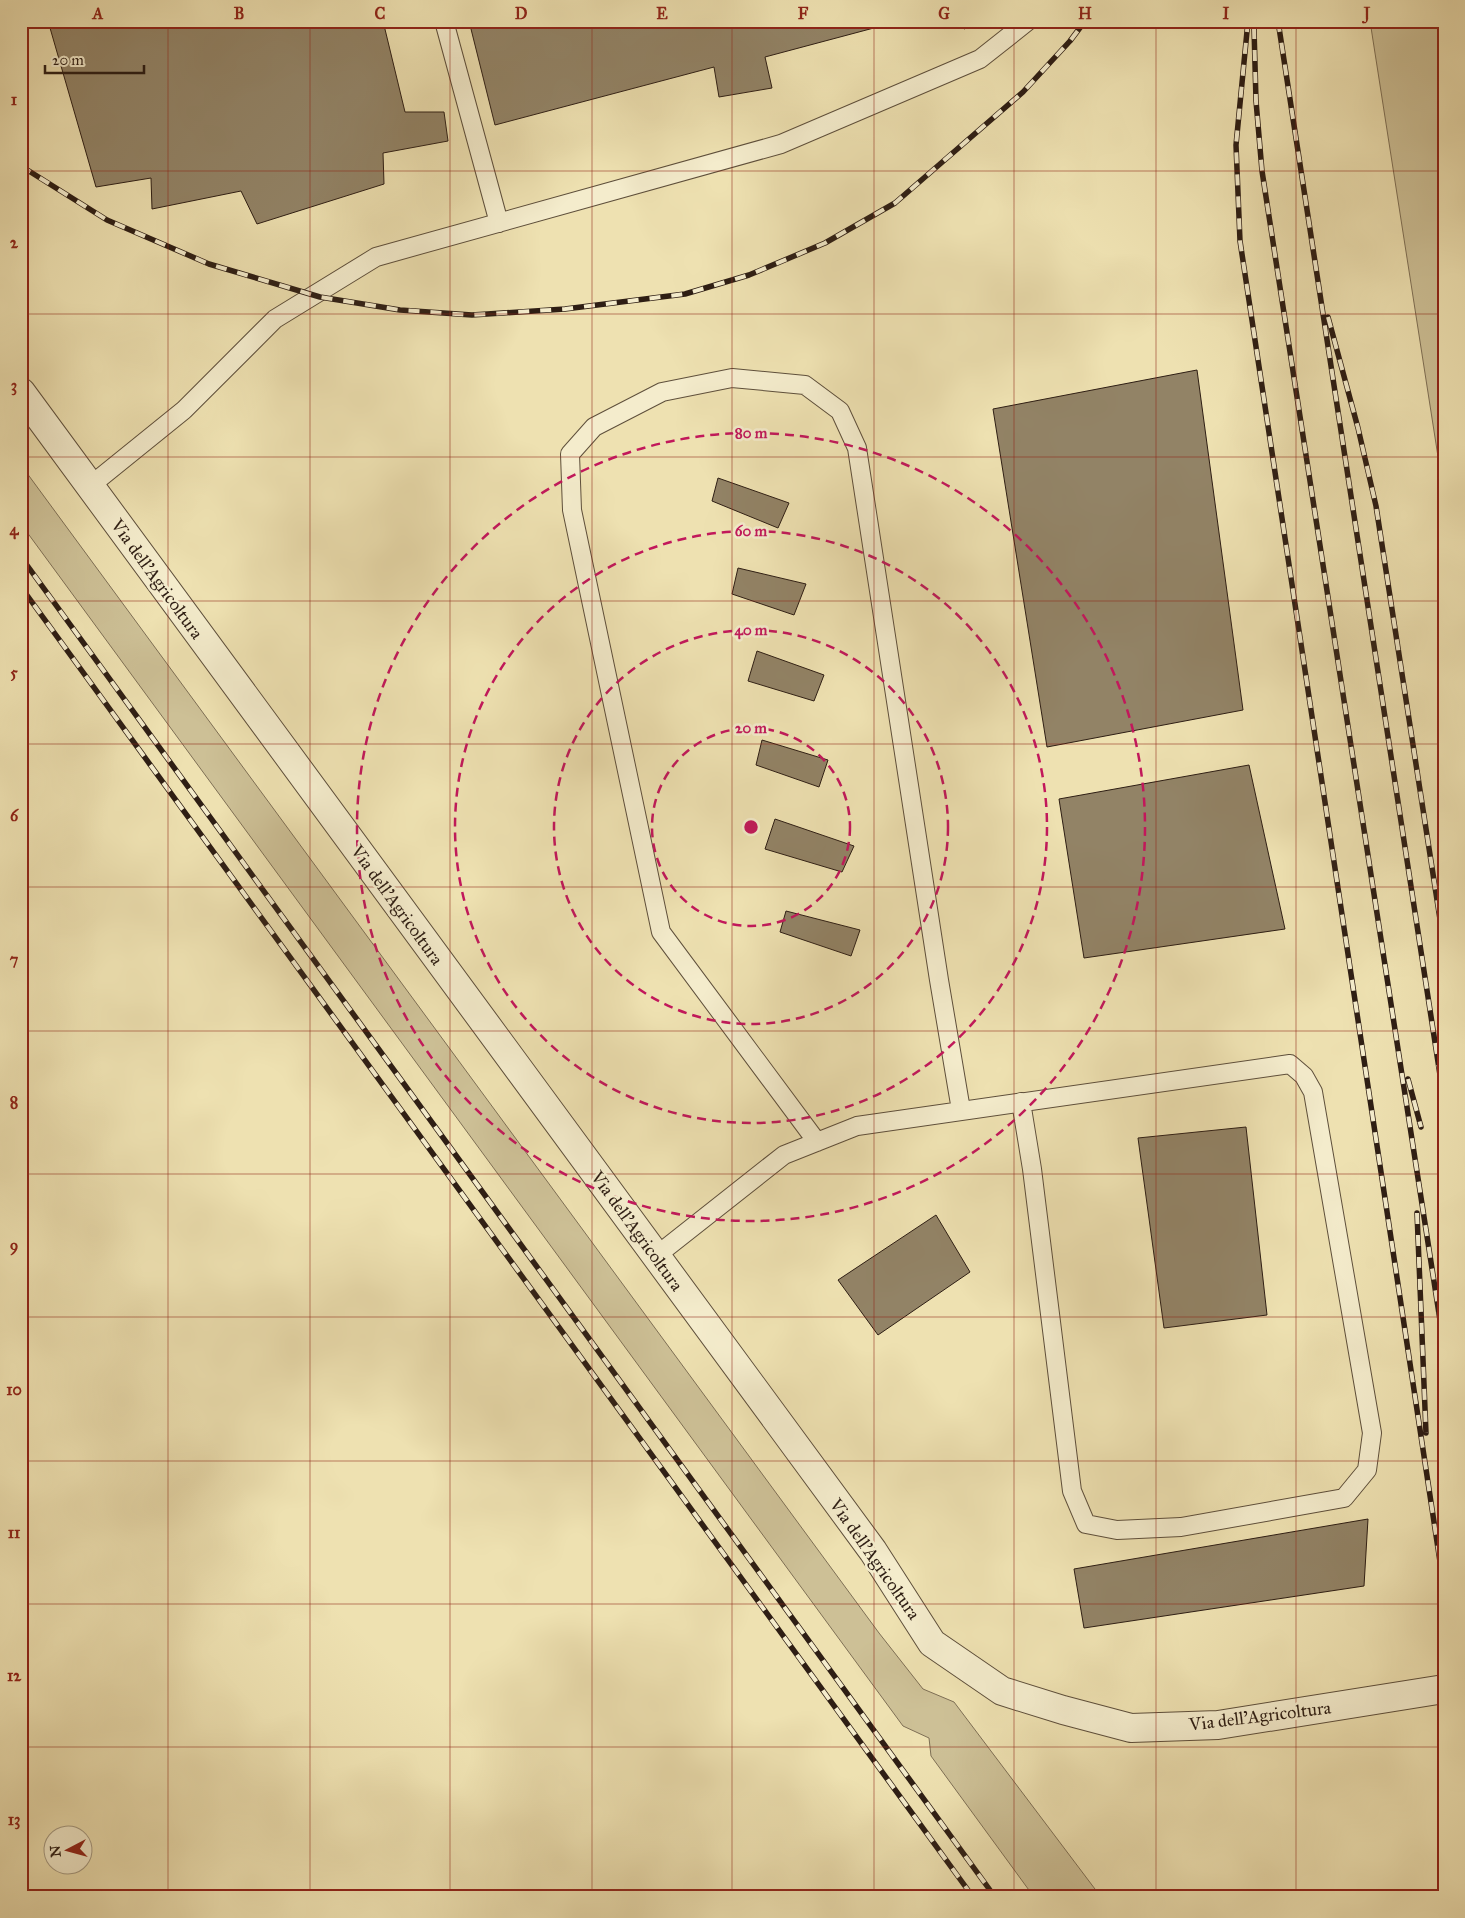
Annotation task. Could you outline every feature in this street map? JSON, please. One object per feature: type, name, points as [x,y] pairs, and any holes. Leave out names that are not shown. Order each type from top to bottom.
[{"type":"street","name":"Via dell'Agricoltura","points":[[21,392],[873,1551],[932,1642],[1002,1691],[1131,1728],[1218,1725],[1444,1689]]},
{"type":"lane","points":[[444,21],[499,222]]},
{"type":"lane","points":[[90,486],[184,410],[275,319],[376,257],[781,144],[980,59],[1028,21]]},
{"type":"lane","points":[[817,1142],[661,932],[572,510],[570,454],[594,427],[662,392],[732,378],[805,385],[840,410],[858,448],[939,980],[961,1110]]},
{"type":"lane","points":[[656,1256],[784,1155],[857,1126],[961,1110],[1290,1064],[1304,1076],[1313,1092],[1372,1433],[1367,1470],[1344,1498],[1181,1527],[1116,1530],[1086,1524],[1072,1491],[1032,1169],[1021,1102]]},
{"type":"shaded area","points":[[1370,21],[1444,21],[1444,495]]},
{"type":"shaded area","points":[[21,465],[879,1633],[923,1689],[954,1702],[1101,1897],[1034,1897],[931,1756],[929,1738],[903,1726],[21,524]]},
{"type":"building","points":[[48,21],[383,21],[405,112],[444,112],[448,141],[383,153],[384,184],[257,224],[241,191],[152,209],[151,178],[96,187]]},
{"type":"building","points":[[469,21],[900,21],[765,57],[772,88],[719,97],[714,67],[495,125]]},
{"type":"building","points":[[959,21],[985,21],[964,29]]},
{"type":"building","points":[[1197,370],[1243,710],[1047,747],[993,409]]},
{"type":"building","points":[[718,478],[789,503],[778,528],[712,501]]},
{"type":"building","points":[[738,568],[806,584],[794,615],[732,594]]},
{"type":"building","points":[[757,651],[824,675],[814,701],[748,681]]},
{"type":"building","points":[[762,740],[828,760],[819,787],[756,765]]},
{"type":"building","points":[[1249,765],[1285,929],[1084,958],[1059,799]]},
{"type":"building","points":[[775,819],[854,846],[842,872],[765,849]]},
{"type":"building","points":[[786,911],[860,930],[851,956],[780,932]]},
{"type":"building","points":[[1246,1127],[1267,1315],[1164,1328],[1138,1138]]},
{"type":"building","points":[[936,1215],[970,1272],[878,1335],[838,1280]]},
{"type":"building","points":[[1368,1519],[1364,1586],[1084,1628],[1074,1569]]},
{"type":"railway","points":[[21,166],[107,220],[209,264],[320,297],[400,310],[472,315],[565,309],[685,294],[749,275],[825,243],[895,203],[1023,92],[1070,41],[1085,21]]},
{"type":"railway","points":[[1248,21],[1236,145],[1240,241],[1444,1588]]},
{"type":"railway","points":[[1278,21],[1444,1101]]},
{"type":"railway","points":[[1254,28],[1256,101],[1262,171],[1444,1346]]},
{"type":"railway","points":[[1328,317],[1358,428],[1376,506],[1444,945]]},
{"type":"railway","points":[[21,557],[995,1897]]},
{"type":"railway","points":[[21,587],[973,1897]]},
{"type":"railway","points":[[1408,1079],[1421,1127]]},
{"type":"railway","points":[[1417,1213],[1426,1433]]}]
